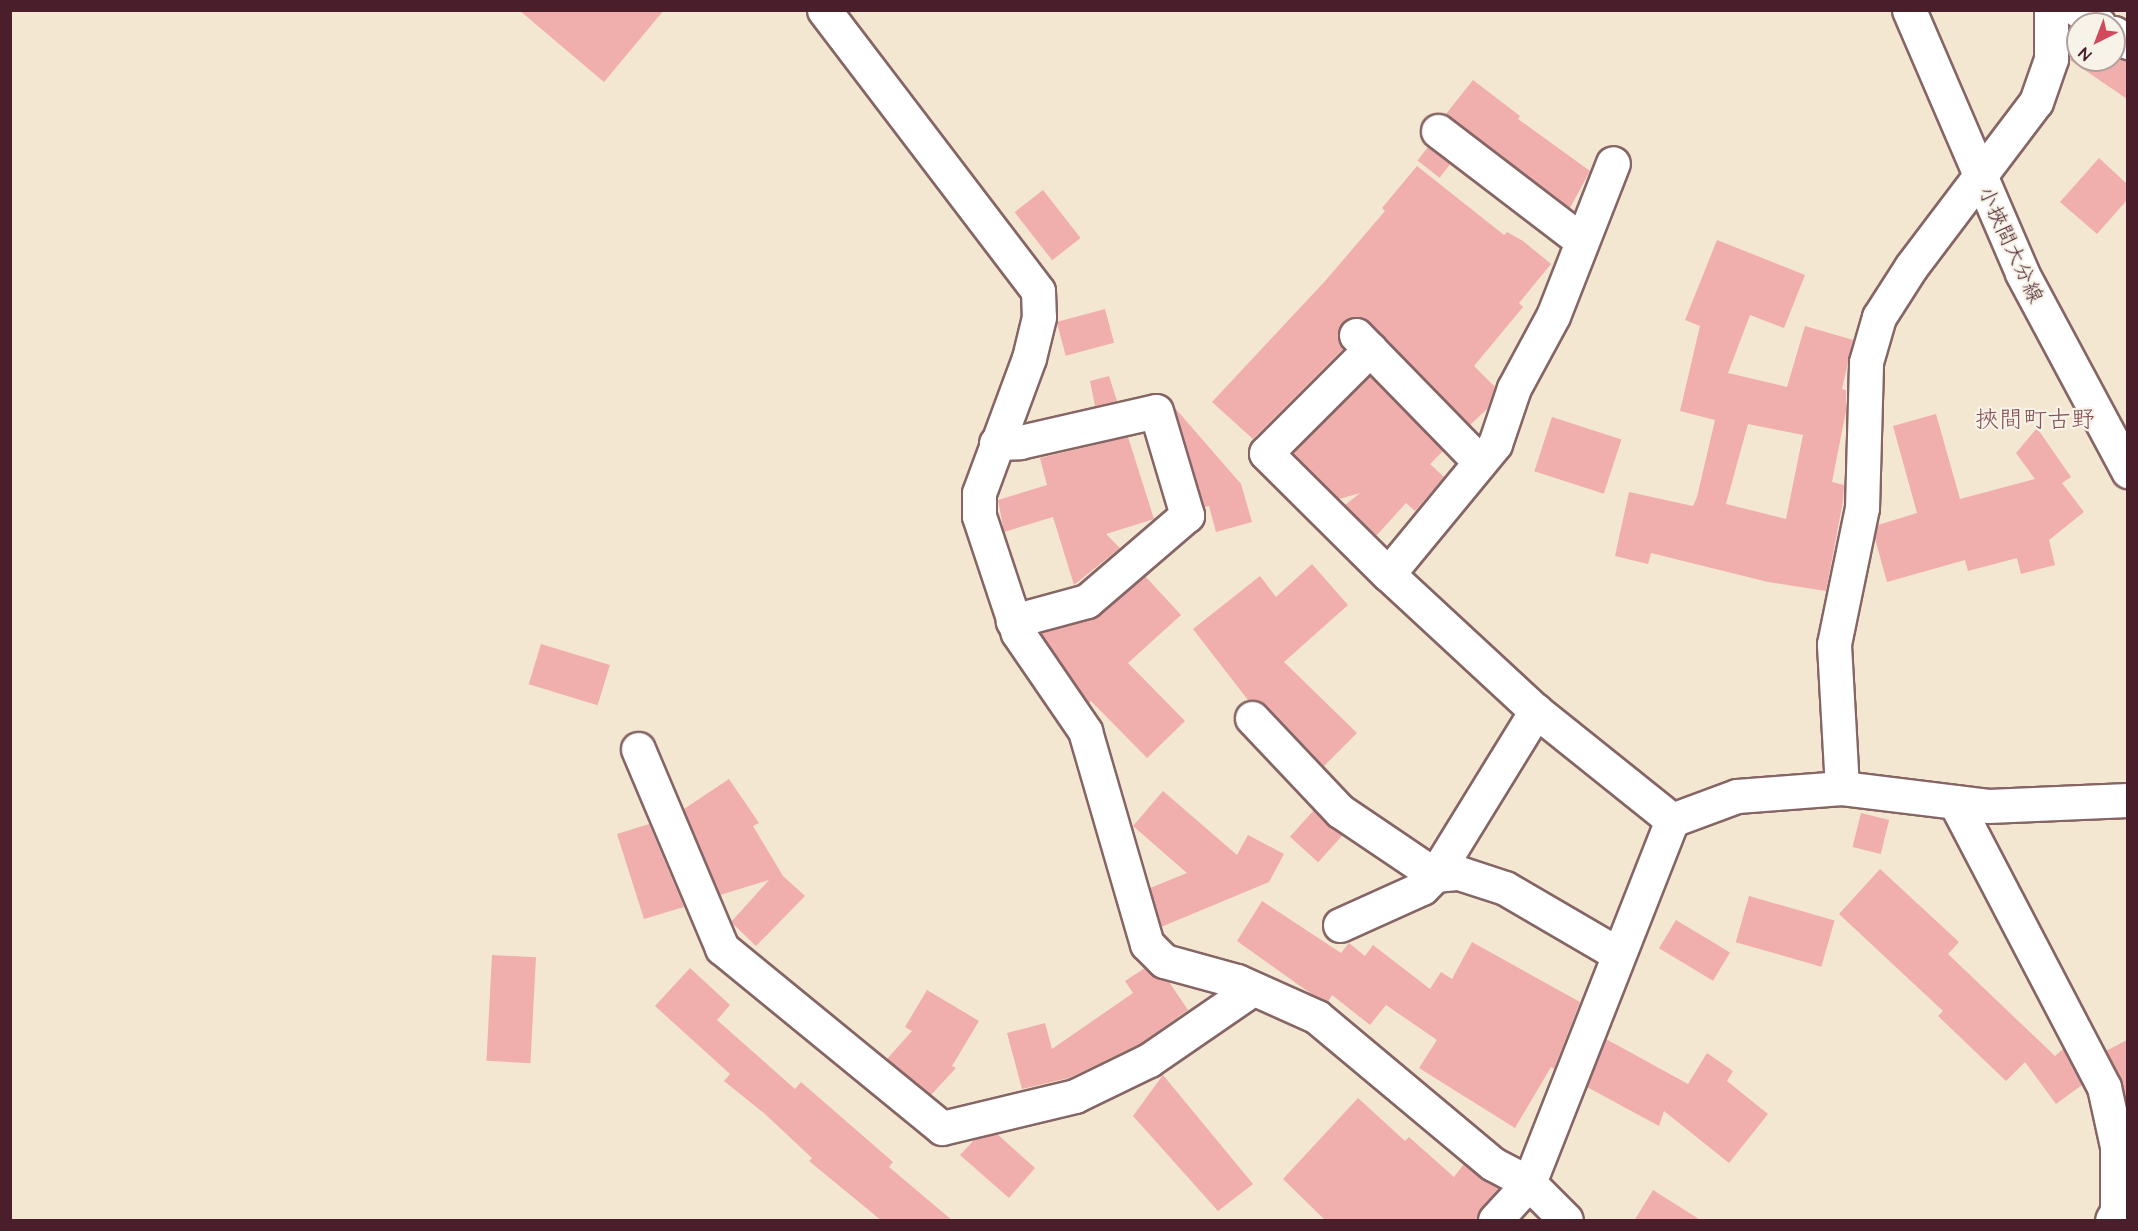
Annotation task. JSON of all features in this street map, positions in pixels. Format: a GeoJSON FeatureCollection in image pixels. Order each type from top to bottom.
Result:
{"type":"FeatureCollection","features":[{"type":"Feature","properties":{"kind":"street"},"geometry":{"type":"LineString","coordinates":[[824,10],[1038,291],[1038,317],[1029,358],[979,493],[979,516],[1013,621],[1054,690],[1085,731],[1147,944],[1164,961],[1237,981],[1251,990],[1317,1017],[1493,1164],[1529,1183],[1566,1221]]}},
{"type":"Feature","properties":{"kind":"street","name":"小挾間大分線"},"geometry":{"type":"LineString","coordinates":[[1910,10],[1979,179],[2022,273],[2127,471]]}},
{"type":"Feature","properties":{"kind":"street"},"geometry":{"type":"LineString","coordinates":[[1842,788],[1834,644],[1862,508],[1866,362],[1879,317],[1916,259],[2036,102],[2051,59],[2051,10]]}},
{"type":"Feature","properties":{"kind":"street"},"geometry":{"type":"LineString","coordinates":[[1438,131],[1582,242]]}},
{"type":"Feature","properties":{"kind":"street"},"geometry":{"type":"LineString","coordinates":[[1388,574],[1495,444],[1514,388],[1553,316],[1613,163]]}},
{"type":"Feature","properties":{"kind":"street"},"geometry":{"type":"LineString","coordinates":[[1480,462],[1363,342],[1266,453],[1388,574],[1536,711],[1672,820]]}},
{"type":"Feature","properties":{"kind":"street"},"geometry":{"type":"LineString","coordinates":[[996,443],[1020,442],[1156,411],[1187,515],[1087,601],[1013,621]]}},
{"type":"Feature","properties":{"kind":"street"},"geometry":{"type":"LineString","coordinates":[[1340,925],[1422,888],[1435,875],[1536,711]]}},
{"type":"Feature","properties":{"kind":"street"},"geometry":{"type":"LineString","coordinates":[[1252,718],[1340,811],[1435,875],[1459,873],[1504,888],[1618,954]]}},
{"type":"Feature","properties":{"kind":"street"},"geometry":{"type":"LineString","coordinates":[[638,749],[722,948],[942,1128],[1075,1096],[1149,1060],[1251,990]]}},
{"type":"Feature","properties":{"kind":"street"},"geometry":{"type":"LineString","coordinates":[[1495,1221],[1529,1183],[1672,820],[1737,796],[1842,788],[1988,806],[2127,800]]}},
{"type":"Feature","properties":{"kind":"street"},"geometry":{"type":"LineString","coordinates":[[1955,802],[2104,1087],[2117,1146],[2117,1211],[2112,1221]]}},
{"type":"Feature","properties":{"kind":"building"},"geometry":{"type":"Polygon","coordinates":[[[519,10],[664,10],[604,82],[519,10]]]}},
{"type":"Feature","properties":{"kind":"building"},"geometry":{"type":"Polygon","coordinates":[[[2127,61],[2127,99],[2088,72],[2126,72],[2127,61]]]}},
{"type":"Feature","properties":{"kind":"building"},"geometry":{"type":"Polygon","coordinates":[[[1473,80],[1520,116],[1518,119],[1590,171],[1570,208],[1446,114],[1473,80]]]}},
{"type":"Feature","properties":{"kind":"building"},"geometry":{"type":"Polygon","coordinates":[[[1428,147],[1450,164],[1440,178],[1418,160],[1428,147]]]}},
{"type":"Feature","properties":{"kind":"building"},"geometry":{"type":"Polygon","coordinates":[[[2099,158],[2127,184],[2127,200],[2097,234],[2060,202],[2099,158]]]}},
{"type":"Feature","properties":{"kind":"building"},"geometry":{"type":"Polygon","coordinates":[[[1417,166],[1504,235],[1507,232],[1523,241],[1551,264],[1519,303],[1523,307],[1474,366],[1495,387],[1487,409],[1470,425],[1369,322],[1352,317],[1338,331],[1343,349],[1253,439],[1212,402],[1326,280],[1385,211],[1382,208],[1417,166]]]}},
{"type":"Feature","properties":{"kind":"building"},"geometry":{"type":"Polygon","coordinates":[[[1043,190],[1081,238],[1052,260],[1015,212],[1043,190]]]}},
{"type":"Feature","properties":{"kind":"building"},"geometry":{"type":"Polygon","coordinates":[[[1717,240],[1805,275],[1784,328],[1750,315],[1728,373],[1787,387],[1805,326],[1853,340],[1842,389],[1846,390],[1846,411],[1832,482],[1844,485],[1843,501],[1826,591],[1768,582],[1651,553],[1648,564],[1615,556],[1629,492],[1693,506],[1697,497],[1715,420],[1680,411],[1700,326],[1685,320],[1717,240]],[[1748,424],[1726,504],[1786,519],[1803,435],[1748,424]]]}},
{"type":"Feature","properties":{"kind":"building"},"geometry":{"type":"Polygon","coordinates":[[[1105,309],[1114,343],[1066,356],[1057,322],[1105,309]]]}},
{"type":"Feature","properties":{"kind":"building"},"geometry":{"type":"Polygon","coordinates":[[[1109,376],[1117,401],[1095,406],[1090,381],[1109,376]]]}},
{"type":"Feature","properties":{"kind":"building"},"geometry":{"type":"Polygon","coordinates":[[[1370,376],[1443,451],[1430,464],[1444,477],[1415,511],[1406,503],[1376,536],[1345,505],[1360,493],[1339,499],[1293,453],[1370,376]]]}},
{"type":"Feature","properties":{"kind":"building"},"geometry":{"type":"Polygon","coordinates":[[[1175,408],[1241,484],[1252,522],[1216,532],[1209,506],[1204,507],[1175,408]]]}},
{"type":"Feature","properties":{"kind":"building"},"geometry":{"type":"Polygon","coordinates":[[[1936,414],[1960,499],[2035,479],[2016,453],[2037,428],[2071,477],[2062,483],[2084,512],[2049,540],[2055,565],[2021,574],[2017,558],[1968,571],[1965,560],[1887,582],[1875,539],[1878,525],[1917,513],[1893,426],[1936,414]]]}},
{"type":"Feature","properties":{"kind":"building"},"geometry":{"type":"Polygon","coordinates":[[[1552,417],[1621,440],[1604,494],[1534,471],[1552,417]]]}},
{"type":"Feature","properties":{"kind":"building"},"geometry":{"type":"Polygon","coordinates":[[[1128,437],[1154,519],[1106,534],[1120,548],[1074,585],[1053,517],[1004,532],[998,500],[1047,485],[1040,458],[1128,437]]]}},
{"type":"Feature","properties":{"kind":"building"},"geometry":{"type":"Polygon","coordinates":[[[1312,564],[1348,605],[1284,662],[1357,733],[1324,766],[1266,705],[1248,700],[1193,629],[1260,576],[1276,597],[1312,564]]]}},
{"type":"Feature","properties":{"kind":"building"},"geometry":{"type":"Polygon","coordinates":[[[1145,576],[1181,615],[1128,663],[1185,721],[1147,758],[1091,701],[1089,703],[1041,633],[1099,615],[1145,576]]]}},
{"type":"Feature","properties":{"kind":"building"},"geometry":{"type":"Polygon","coordinates":[[[541,644],[610,665],[598,705],[529,684],[541,644]]]}},
{"type":"Feature","properties":{"kind":"building"},"geometry":{"type":"Polygon","coordinates":[[[729,779],[759,823],[753,826],[783,876],[805,896],[756,946],[731,922],[769,880],[720,895],[684,809],[729,779]]]}},
{"type":"Feature","properties":{"kind":"building"},"geometry":{"type":"Polygon","coordinates":[[[1163,791],[1237,855],[1248,835],[1284,854],[1269,882],[1161,927],[1150,888],[1187,873],[1133,826],[1163,791]]]}},
{"type":"Feature","properties":{"kind":"building"},"geometry":{"type":"Polygon","coordinates":[[[1314,810],[1342,835],[1318,862],[1290,837],[1314,810]]]}},
{"type":"Feature","properties":{"kind":"building"},"geometry":{"type":"Polygon","coordinates":[[[1861,813],[1889,820],[1881,854],[1853,847],[1861,813]]]}},
{"type":"Feature","properties":{"kind":"building"},"geometry":{"type":"Polygon","coordinates":[[[649,824],[684,907],[644,919],[617,834],[649,824]]]}},
{"type":"Feature","properties":{"kind":"building"},"geometry":{"type":"Polygon","coordinates":[[[1880,869],[1959,942],[1948,954],[2055,1056],[2063,1049],[2082,1085],[2056,1104],[2025,1062],[2006,1081],[1938,1016],[1943,1011],[1839,914],[1880,869]]]}},
{"type":"Feature","properties":{"kind":"building"},"geometry":{"type":"Polygon","coordinates":[[[1749,896],[1835,921],[1821,967],[1736,942],[1749,896]]]}},
{"type":"Feature","properties":{"kind":"building"},"geometry":{"type":"Polygon","coordinates":[[[1262,901],[1341,953],[1349,943],[1365,956],[1373,945],[1430,989],[1441,972],[1452,979],[1472,942],[1580,1002],[1554,1069],[1551,1067],[1515,1128],[1419,1068],[1437,1040],[1386,1005],[1370,1025],[1332,995],[1328,1002],[1310,993],[1237,941],[1262,901]]]}},
{"type":"Feature","properties":{"kind":"building"},"geometry":{"type":"Polygon","coordinates":[[[1676,920],[1730,952],[1713,981],[1659,948],[1676,920]]]}},
{"type":"Feature","properties":{"kind":"building"},"geometry":{"type":"Polygon","coordinates":[[[492,955],[536,957],[530,1063],[486,1061],[492,955]]]}},
{"type":"Feature","properties":{"kind":"building"},"geometry":{"type":"Polygon","coordinates":[[[690,968],[730,1005],[717,1020],[795,1089],[801,1082],[893,1162],[889,1167],[953,1221],[882,1221],[809,1161],[812,1158],[765,1114],[724,1081],[730,1074],[655,1006],[690,968]]]}},
{"type":"Feature","properties":{"kind":"building"},"geometry":{"type":"Polygon","coordinates":[[[1145,968],[1169,982],[1188,1010],[1140,1044],[1069,1078],[1022,1089],[1007,1033],[1045,1023],[1052,1049],[1133,993],[1125,981],[1145,968]]]}},
{"type":"Feature","properties":{"kind":"building"},"geometry":{"type":"Polygon","coordinates":[[[927,990],[979,1021],[952,1066],[956,1068],[931,1095],[887,1059],[912,1031],[905,1027],[927,990]]]}},
{"type":"Feature","properties":{"kind":"building"},"geometry":{"type":"Polygon","coordinates":[[[1606,1039],[1688,1084],[1707,1053],[1733,1071],[1727,1081],[1768,1114],[1729,1163],[1664,1111],[1659,1126],[1587,1087],[1606,1039]]]}},
{"type":"Feature","properties":{"kind":"building"},"geometry":{"type":"Polygon","coordinates":[[[2127,1040],[2127,1107],[2121,1079],[2106,1051],[2127,1040]]]}},
{"type":"Feature","properties":{"kind":"building"},"geometry":{"type":"Polygon","coordinates":[[[1163,1075],[1253,1184],[1218,1211],[1133,1116],[1163,1075]]]}},
{"type":"Feature","properties":{"kind":"building"},"geometry":{"type":"Polygon","coordinates":[[[1358,1098],[1405,1141],[1409,1137],[1454,1177],[1464,1164],[1499,1188],[1481,1208],[1477,1221],[1326,1221],[1283,1179],[1358,1098]]]}},
{"type":"Feature","properties":{"kind":"building"},"geometry":{"type":"Polygon","coordinates":[[[997,1134],[1035,1168],[1009,1198],[960,1155],[974,1140],[997,1134]]]}},
{"type":"Feature","properties":{"kind":"building"},"geometry":{"type":"Polygon","coordinates":[[[1653,1190],[1702,1221],[1634,1221],[1653,1190]]]}},
{"type":"Feature","properties":{"kind":"district","name":"挾間町古野"},"geometry":{"type":"Point","coordinates":[2035,421]}}]}
